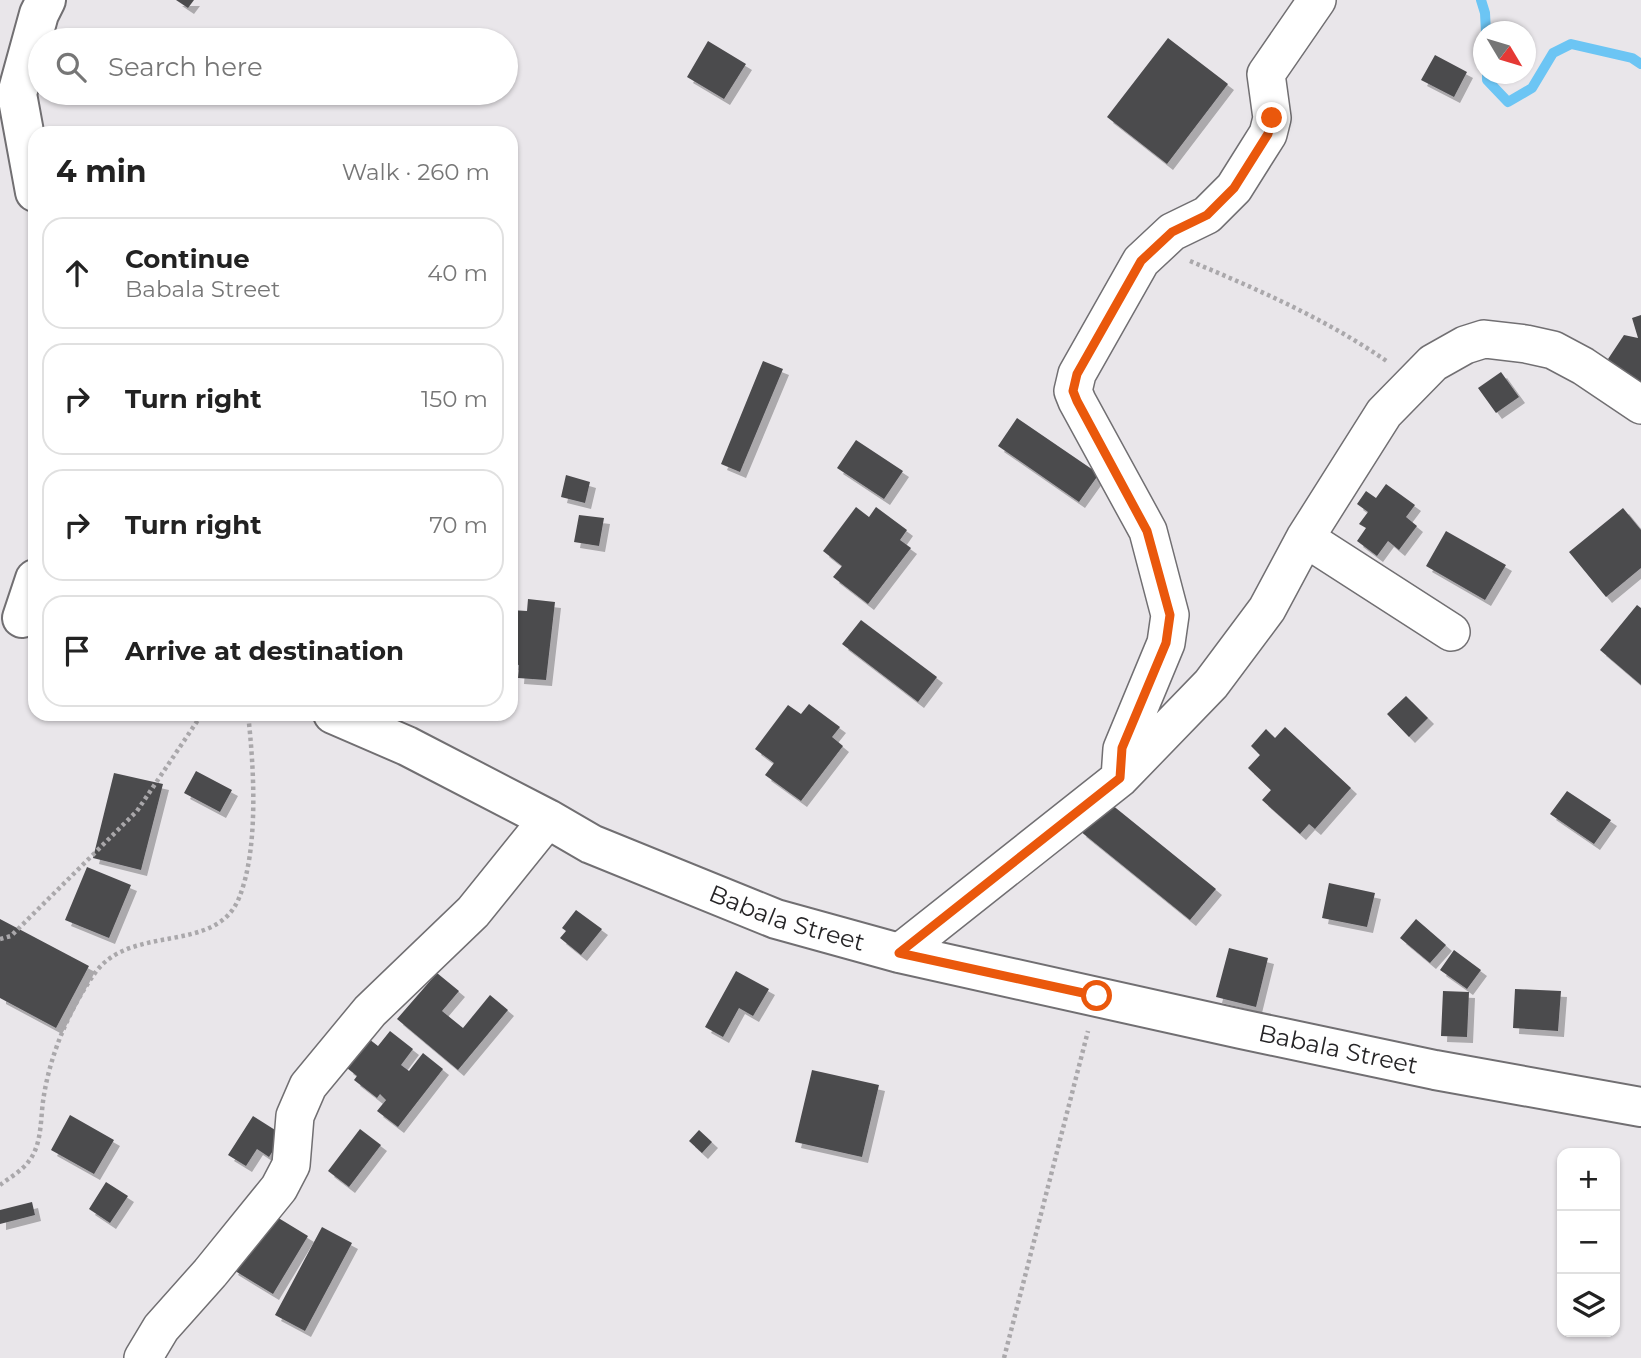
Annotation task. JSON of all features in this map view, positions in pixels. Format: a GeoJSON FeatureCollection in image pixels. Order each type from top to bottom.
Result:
{"type":"FeatureCollection","features":[{"type":"Feature","properties":{"kind":"street"},"geometry":{"type":"LineString","coordinates":[[33,28],[46,0]]}},
{"type":"Feature","properties":{"kind":"street"},"geometry":{"type":"LineString","coordinates":[[1120,778],[1122,748],[1166,643],[1170,615],[1147,531],[1077,401],[1074,384],[1119,296],[1141,261],[1172,232],[1207,215],[1234,188],[1268,134],[1272,118],[1266,74],[1317,0]]}},
{"type":"Feature","properties":{"kind":"street"},"geometry":{"type":"LineString","coordinates":[[28,41],[9,88],[28,164]]}},
{"type":"Feature","properties":{"kind":"street"},"geometry":{"type":"LineString","coordinates":[[899,953],[1120,778],[1211,684],[1267,608],[1305,538],[1384,413],[1433,363],[1465,345],[1484,339],[1553,350],[1583,366],[1641,405]]}},
{"type":"Feature","properties":{"kind":"street"},"geometry":{"type":"LineString","coordinates":[[1305,538],[1451,632]]}},
{"type":"Feature","properties":{"kind":"street"},"geometry":{"type":"LineString","coordinates":[[19,617],[28,596]]}},
{"type":"Feature","properties":{"kind":"street","name":"Babala Street"},"geometry":{"type":"LineString","coordinates":[[350,721],[407,746],[591,844],[776,919],[899,953],[1409,1064],[1641,1107]]}},
{"type":"Feature","properties":{"kind":"street"},"geometry":{"type":"LineString","coordinates":[[142,1358],[161,1328],[210,1273],[278,1188],[291,1165],[295,1116],[308,1086],[370,1011],[473,912],[548,819]]}},
{"type":"Feature","properties":{"kind":"path"},"geometry":{"type":"LineString","coordinates":[[1156,246],[1312,315],[1360,342],[1414,380]]}},
{"type":"Feature","properties":{"kind":"path"},"geometry":{"type":"LineString","coordinates":[[0,939],[11,936],[137,811],[197,721]]}},
{"type":"Feature","properties":{"kind":"path"},"geometry":{"type":"LineString","coordinates":[[0,1185],[29,1161],[34,1151],[38,1141],[44,1092],[65,1025],[97,970],[120,951],[145,942],[204,931],[226,920],[239,900],[250,865],[252,752],[249,721]]}},
{"type":"Feature","properties":{"kind":"path"},"geometry":{"type":"LineString","coordinates":[[1004,1358],[1097,996]]}},
{"type":"Feature","properties":{"kind":"building"},"geometry":{"type":"Polygon","coordinates":[[[176,0],[194,0],[188,8],[176,0]]]}},
{"type":"Feature","properties":{"kind":"building"},"geometry":{"type":"Polygon","coordinates":[[[1168,38],[1228,84],[1167,164],[1107,117],[1168,38]]]}},
{"type":"Feature","properties":{"kind":"building"},"geometry":{"type":"Polygon","coordinates":[[[708,41],[746,64],[724,99],[687,77],[708,41]]]}},
{"type":"Feature","properties":{"kind":"building"},"geometry":{"type":"Polygon","coordinates":[[[1435,55],[1467,72],[1454,97],[1421,80],[1435,55]]]}},
{"type":"Feature","properties":{"kind":"building"},"geometry":{"type":"Polygon","coordinates":[[[1641,315],[1641,396],[1620,369],[1608,359],[1624,335],[1638,338],[1632,318],[1641,315]]]}},
{"type":"Feature","properties":{"kind":"building"},"geometry":{"type":"Polygon","coordinates":[[[763,361],[783,369],[740,472],[721,464],[763,361]]]}},
{"type":"Feature","properties":{"kind":"building"},"geometry":{"type":"Polygon","coordinates":[[[1501,372],[1519,397],[1496,413],[1478,388],[1501,372]]]}},
{"type":"Feature","properties":{"kind":"building"},"geometry":{"type":"Polygon","coordinates":[[[1017,418],[1099,474],[1079,502],[998,446],[1017,418]]]}},
{"type":"Feature","properties":{"kind":"building"},"geometry":{"type":"Polygon","coordinates":[[[856,440],[903,471],[884,499],[837,468],[856,440]]]}},
{"type":"Feature","properties":{"kind":"building"},"geometry":{"type":"Polygon","coordinates":[[[566,475],[590,482],[585,503],[561,497],[566,475]]]}},
{"type":"Feature","properties":{"kind":"building"},"geometry":{"type":"Polygon","coordinates":[[[1386,484],[1415,505],[1406,517],[1417,526],[1399,550],[1388,541],[1377,556],[1357,541],[1366,528],[1359,524],[1368,512],[1357,504],[1366,491],[1376,498],[1386,484]]]}},
{"type":"Feature","properties":{"kind":"building"},"geometry":{"type":"Polygon","coordinates":[[[856,507],[869,517],[876,507],[907,530],[900,540],[911,548],[868,604],[833,577],[842,566],[823,551],[856,507]]]}},
{"type":"Feature","properties":{"kind":"building"},"geometry":{"type":"Polygon","coordinates":[[[1623,508],[1641,530],[1641,568],[1606,597],[1569,552],[1623,508]]]}},
{"type":"Feature","properties":{"kind":"building"},"geometry":{"type":"Polygon","coordinates":[[[579,515],[604,518],[599,546],[574,542],[579,515]]]}},
{"type":"Feature","properties":{"kind":"building"},"geometry":{"type":"Polygon","coordinates":[[[1446,531],[1506,565],[1485,600],[1426,566],[1446,531]]]}},
{"type":"Feature","properties":{"kind":"building"},"geometry":{"type":"Polygon","coordinates":[[[528,599],[555,602],[546,680],[518,678],[518,610],[527,611],[528,599]]]}},
{"type":"Feature","properties":{"kind":"building"},"geometry":{"type":"Polygon","coordinates":[[[1637,605],[1641,608],[1641,685],[1600,650],[1637,605]]]}},
{"type":"Feature","properties":{"kind":"building"},"geometry":{"type":"Polygon","coordinates":[[[861,620],[937,677],[918,702],[842,644],[861,620]]]}},
{"type":"Feature","properties":{"kind":"building"},"geometry":{"type":"Polygon","coordinates":[[[1406,696],[1428,718],[1409,737],[1387,714],[1406,696]]]}},
{"type":"Feature","properties":{"kind":"building"},"geometry":{"type":"Polygon","coordinates":[[[809,704],[840,727],[832,737],[843,746],[801,801],[765,775],[774,763],[755,749],[788,705],[801,714],[809,704]]]}},
{"type":"Feature","properties":{"kind":"building"},"geometry":{"type":"Polygon","coordinates":[[[1285,727],[1351,788],[1315,829],[1309,824],[1300,834],[1262,800],[1271,790],[1248,768],[1260,755],[1251,746],[1266,729],[1275,738],[1285,727]]]}},
{"type":"Feature","properties":{"kind":"building"},"geometry":{"type":"Polygon","coordinates":[[[196,771],[232,790],[220,812],[184,793],[196,771]]]}},
{"type":"Feature","properties":{"kind":"building"},"geometry":{"type":"Polygon","coordinates":[[[114,773],[163,784],[141,870],[93,858],[114,773]]]}},
{"type":"Feature","properties":{"kind":"building"},"geometry":{"type":"Polygon","coordinates":[[[1567,791],[1611,820],[1594,844],[1550,814],[1567,791]]]}},
{"type":"Feature","properties":{"kind":"building"},"geometry":{"type":"Polygon","coordinates":[[[1106,800],[1216,889],[1190,920],[1080,831],[1106,800]]]}},
{"type":"Feature","properties":{"kind":"building"},"geometry":{"type":"Polygon","coordinates":[[[87,867],[131,885],[109,938],[65,920],[87,867]]]}},
{"type":"Feature","properties":{"kind":"building"},"geometry":{"type":"Polygon","coordinates":[[[1329,883],[1375,893],[1367,927],[1322,918],[1329,883]]]}},
{"type":"Feature","properties":{"kind":"building"},"geometry":{"type":"Polygon","coordinates":[[[576,910],[602,929],[581,955],[560,938],[566,931],[562,928],[576,910]]]}},
{"type":"Feature","properties":{"kind":"building"},"geometry":{"type":"Polygon","coordinates":[[[0,919],[89,966],[56,1028],[0,998],[0,919]]]}},
{"type":"Feature","properties":{"kind":"building"},"geometry":{"type":"Polygon","coordinates":[[[1416,919],[1446,945],[1430,963],[1400,938],[1416,919]]]}},
{"type":"Feature","properties":{"kind":"building"},"geometry":{"type":"Polygon","coordinates":[[[1229,948],[1268,958],[1256,1007],[1216,997],[1229,948]]]}},
{"type":"Feature","properties":{"kind":"building"},"geometry":{"type":"Polygon","coordinates":[[[1454,950],[1481,970],[1467,989],[1440,970],[1454,950]]]}},
{"type":"Feature","properties":{"kind":"building"},"geometry":{"type":"Polygon","coordinates":[[[736,971],[769,989],[753,1016],[739,1008],[723,1037],[705,1027],[736,971]]]}},
{"type":"Feature","properties":{"kind":"building"},"geometry":{"type":"Polygon","coordinates":[[[437,973],[459,991],[442,1011],[463,1028],[490,995],[508,1010],[458,1070],[397,1019],[437,973]]]}},
{"type":"Feature","properties":{"kind":"building"},"geometry":{"type":"Polygon","coordinates":[[[1515,989],[1561,991],[1558,1031],[1513,1028],[1515,989]]]}},
{"type":"Feature","properties":{"kind":"building"},"geometry":{"type":"Polygon","coordinates":[[[1443,991],[1469,992],[1467,1037],[1441,1036],[1443,991]]]}},
{"type":"Feature","properties":{"kind":"building"},"geometry":{"type":"Polygon","coordinates":[[[390,1031],[413,1049],[401,1065],[409,1071],[423,1053],[443,1069],[398,1127],[377,1111],[386,1100],[380,1094],[377,1098],[354,1080],[357,1076],[347,1068],[369,1039],[378,1046],[390,1031]]]}},
{"type":"Feature","properties":{"kind":"building"},"geometry":{"type":"Polygon","coordinates":[[[812,1070],[879,1085],[862,1157],[795,1142],[812,1070]]]}},
{"type":"Feature","properties":{"kind":"building"},"geometry":{"type":"Polygon","coordinates":[[[70,1115],[114,1140],[94,1174],[51,1150],[70,1115]]]}},
{"type":"Feature","properties":{"kind":"building"},"geometry":{"type":"Polygon","coordinates":[[[253,1116],[283,1135],[269,1157],[257,1149],[246,1166],[228,1155],[253,1116]]]}},
{"type":"Feature","properties":{"kind":"building"},"geometry":{"type":"Polygon","coordinates":[[[360,1129],[381,1145],[349,1187],[328,1171],[360,1129]]]}},
{"type":"Feature","properties":{"kind":"building"},"geometry":{"type":"Polygon","coordinates":[[[699,1130],[712,1142],[702,1153],[689,1141],[699,1130]]]}},
{"type":"Feature","properties":{"kind":"building"},"geometry":{"type":"Polygon","coordinates":[[[106,1182],[128,1196],[110,1223],[89,1209],[106,1182]]]}},
{"type":"Feature","properties":{"kind":"building"},"geometry":{"type":"Polygon","coordinates":[[[32,1202],[35,1215],[0,1224],[0,1210],[32,1202]]]}},
{"type":"Feature","properties":{"kind":"building"},"geometry":{"type":"Polygon","coordinates":[[[267,1211],[308,1236],[273,1294],[232,1269],[267,1211]]]}},
{"type":"Feature","properties":{"kind":"building"},"geometry":{"type":"Polygon","coordinates":[[[322,1227],[352,1243],[305,1331],[275,1315],[322,1227]]]}},
{"type":"Feature","properties":{"kind":"waterway"},"geometry":{"type":"LineString","coordinates":[[1481,0],[1485,21]]}},
{"type":"Feature","properties":{"kind":"waterway"},"geometry":{"type":"LineString","coordinates":[[1536,81],[1553,53],[1571,44],[1632,58],[1641,64]]}},
{"type":"Feature","properties":{"kind":"waterway"},"geometry":{"type":"LineString","coordinates":[[1491,84],[1508,102],[1534,84]]}},
{"type":"Feature","properties":{"kind":"route"},"geometry":{"type":"LineString","coordinates":[[1097,996],[899,953],[1120,778],[1122,748],[1166,643],[1170,615],[1147,531],[1077,401],[1073,391],[1074,384],[1119,296],[1141,261],[1172,232],[1207,215],[1234,188],[1268,134],[1272,118]]}}]}
